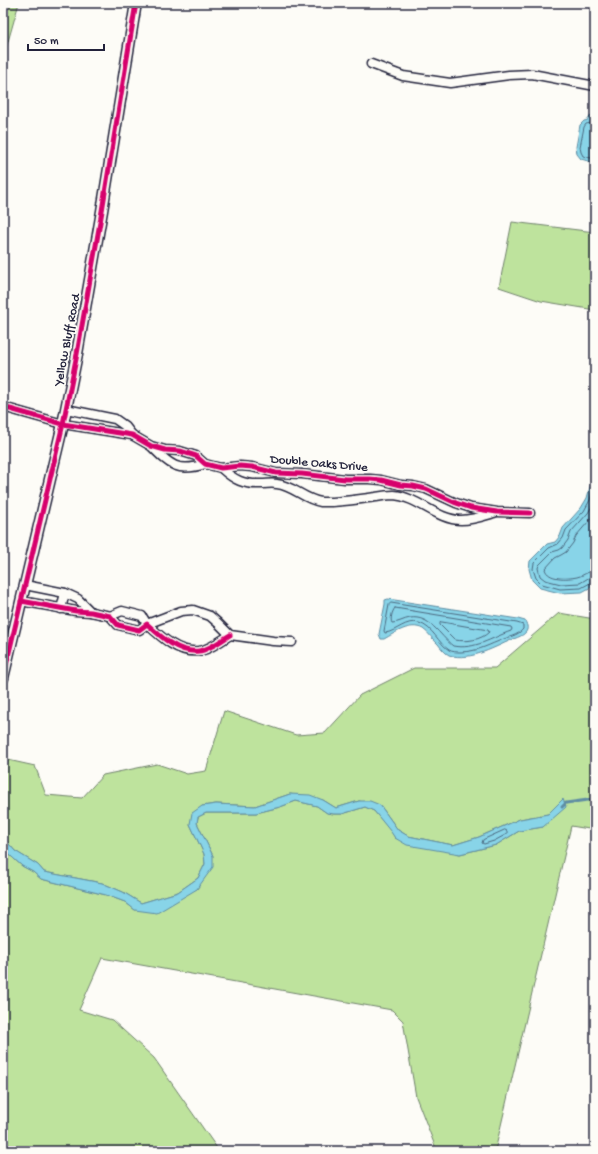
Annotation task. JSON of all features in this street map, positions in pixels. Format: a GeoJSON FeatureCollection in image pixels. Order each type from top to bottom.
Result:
{"type":"FeatureCollection","features":[{"type":"Feature","properties":{"kind":"street","name":"Yellow Bluff Road"},"geometry":{"type":"LineString","coordinates":[[3,678],[66,409],[96,250],[136,3]]}},
{"type":"Feature","properties":{"kind":"street"},"geometry":{"type":"LineString","coordinates":[[371,64],[403,76],[450,83],[509,75],[532,74],[595,86]]}},
{"type":"Feature","properties":{"kind":"street","name":"Double Oaks Drive"},"geometry":{"type":"LineString","coordinates":[[3,408],[63,424],[132,435],[151,446],[172,465],[185,468],[204,464],[221,468],[240,466],[252,467],[276,473],[302,474],[345,479],[381,480],[426,489],[456,503],[471,508],[497,512],[530,513]]}},
{"type":"Feature","properties":{"kind":"street","name":"Double Oaks Drive"},"geometry":{"type":"LineString","coordinates":[[66,409],[115,420],[125,426],[132,435]]}},
{"type":"Feature","properties":{"kind":"street","name":"Double Oaks Drive"},"geometry":{"type":"LineString","coordinates":[[151,446],[165,450],[180,451],[196,456],[204,464]]}},
{"type":"Feature","properties":{"kind":"street","name":"Double Oaks Drive"},"geometry":{"type":"LineString","coordinates":[[221,468],[239,481],[250,484],[276,483],[289,486],[309,499],[321,502],[393,495],[408,499],[444,516],[461,520],[474,519],[497,512]]}},
{"type":"Feature","properties":{"kind":"street"},"geometry":{"type":"LineString","coordinates":[[25,585],[65,593],[78,599],[91,612]]}},
{"type":"Feature","properties":{"kind":"street"},"geometry":{"type":"LineString","coordinates":[[61,609],[65,593]]}},
{"type":"Feature","properties":{"kind":"street"},"geometry":{"type":"LineString","coordinates":[[21,601],[61,609],[91,612],[110,616],[122,611],[142,616],[147,624],[166,641],[188,650],[200,651],[218,643],[230,635]]}},
{"type":"Feature","properties":{"kind":"street"},"geometry":{"type":"LineString","coordinates":[[110,616],[118,626],[140,630],[147,624],[181,611],[193,610],[210,616],[230,635],[292,642]]}},
{"type":"Feature","properties":{"kind":"green space"},"geometry":{"type":"Polygon","coordinates":[[[3,3],[19,3],[3,59],[3,3]]]}},
{"type":"Feature","properties":{"kind":"green space"},"geometry":{"type":"Polygon","coordinates":[[[512,222],[595,232],[595,310],[541,301],[499,287],[512,222]]]}},
{"type":"Feature","properties":{"kind":"green space"},"geometry":{"type":"Polygon","coordinates":[[[559,613],[595,619],[595,830],[571,826],[495,1151],[437,1151],[416,1097],[403,1021],[392,1010],[102,958],[79,1010],[112,1020],[154,1058],[219,1151],[3,1151],[3,849],[22,866],[33,872],[41,879],[106,895],[125,902],[135,910],[197,889],[213,856],[197,823],[198,817],[206,813],[256,813],[296,801],[317,806],[327,813],[334,814],[342,814],[365,807],[374,811],[392,832],[395,838],[460,854],[496,845],[519,831],[543,827],[562,800],[548,814],[520,819],[479,837],[453,845],[408,836],[398,830],[380,805],[359,801],[336,808],[323,800],[290,794],[255,806],[216,804],[202,806],[190,824],[204,854],[205,864],[198,878],[178,892],[141,903],[123,892],[102,883],[44,872],[38,865],[15,851],[3,837],[3,773],[8,760],[35,766],[46,795],[82,798],[103,775],[157,764],[187,774],[206,771],[224,711],[296,735],[325,733],[360,695],[414,668],[495,668],[559,613]]]}},
{"type":"Feature","properties":{"kind":"water"},"geometry":{"type":"Polygon","coordinates":[[[591,115],[595,115],[595,163],[581,159],[577,154],[576,147],[580,125],[584,121],[588,120],[591,115]]]}},
{"type":"Feature","properties":{"kind":"water"},"geometry":{"type":"Polygon","coordinates":[[[595,469],[595,585],[582,592],[560,593],[540,588],[532,580],[529,569],[530,561],[547,544],[555,542],[560,536],[563,528],[581,508],[587,498],[595,469]]]}},
{"type":"Feature","properties":{"kind":"water"},"geometry":{"type":"Polygon","coordinates":[[[388,599],[518,619],[525,621],[527,624],[527,630],[522,635],[492,649],[475,655],[457,657],[446,653],[423,629],[418,627],[403,629],[384,639],[381,639],[379,634],[385,600],[388,599]]]}},
{"type":"Feature","properties":{"kind":"water"},"geometry":{"type":"Polygon","coordinates":[[[290,794],[310,795],[323,800],[336,808],[359,801],[370,801],[380,805],[398,830],[408,836],[453,845],[479,837],[520,819],[548,814],[563,799],[566,807],[543,827],[519,831],[496,845],[460,854],[407,845],[395,838],[374,811],[365,807],[342,814],[334,814],[327,813],[317,806],[296,801],[256,813],[206,813],[198,817],[197,823],[213,856],[213,867],[197,889],[157,913],[135,910],[125,902],[106,895],[41,879],[33,872],[22,866],[3,849],[3,837],[15,851],[38,865],[44,872],[102,883],[123,892],[141,903],[178,892],[198,878],[205,864],[204,854],[190,824],[192,813],[202,806],[216,804],[255,806],[290,794]]]}},
{"type":"Feature","properties":{"kind":"waterway"},"geometry":{"type":"LineString","coordinates":[[562,807],[566,803],[595,799]]}},
{"type":"Feature","properties":{"kind":"cycle path"},"geometry":{"type":"LineString","coordinates":[[3,678],[63,424],[77,354],[136,3]]}},
{"type":"Feature","properties":{"kind":"cycle path"},"geometry":{"type":"LineString","coordinates":[[3,407],[63,424],[132,435],[151,446],[165,450],[180,451],[196,456],[205,464],[221,468],[240,466],[252,467],[276,473],[302,474],[345,479],[381,480],[426,489],[456,503],[471,508],[497,512],[530,513]]}},
{"type":"Feature","properties":{"kind":"cycle path"},"geometry":{"type":"LineString","coordinates":[[21,601],[110,616],[118,625],[139,630],[147,624],[171,644],[184,650],[199,651],[207,649],[230,635]]}}]}
